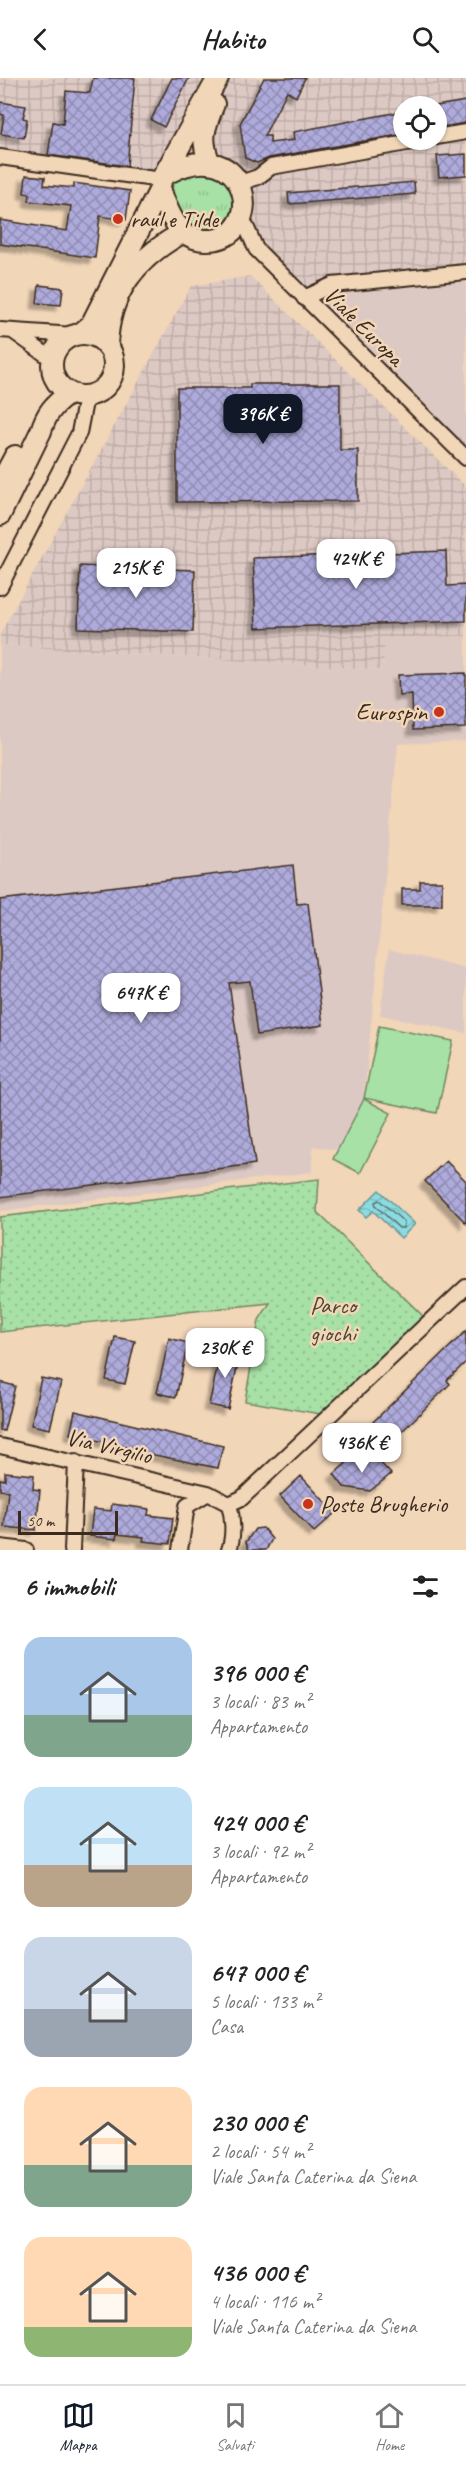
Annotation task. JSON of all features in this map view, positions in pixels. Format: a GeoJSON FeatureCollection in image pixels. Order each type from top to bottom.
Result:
{"type":"FeatureCollection","features":[{"type":"Feature","properties":{"kind":"main road"},"geometry":{"type":"LineString","coordinates":[[0,484],[46,395],[56,349],[64,340],[77,335],[91,325],[163,181],[218,78]]}},
{"type":"Feature","properties":{"kind":"main road"},"geometry":{"type":"LineString","coordinates":[[209,161],[204,147],[204,130],[225,78]]}},
{"type":"Feature","properties":{"kind":"main road"},"geometry":{"type":"LineString","coordinates":[[209,161],[229,171],[240,183],[243,199],[242,217],[235,230],[226,238],[198,240],[182,233],[172,220],[163,181],[193,163],[209,161]]}},
{"type":"Feature","properties":{"kind":"main road"},"geometry":{"type":"LineString","coordinates":[[107,346],[110,318],[125,284],[139,263],[160,245],[182,233]]}},
{"type":"Feature","properties":{"kind":"main road"},"geometry":{"type":"LineString","coordinates":[[52,366],[58,385],[69,394],[91,396],[102,390],[110,381],[114,369],[113,357],[107,346],[100,339],[77,335]]}},
{"type":"Feature","properties":{"kind":"main road"},"geometry":{"type":"LineString","coordinates":[[0,515],[46,417],[57,402],[69,394]]}},
{"type":"Feature","properties":{"kind":"street"},"geometry":{"type":"LineString","coordinates":[[447,135],[466,132]]}},
{"type":"Feature","properties":{"kind":"street"},"geometry":{"type":"LineString","coordinates":[[240,183],[258,177],[271,167],[393,145]]}},
{"type":"Feature","properties":{"kind":"street"},"geometry":{"type":"LineString","coordinates":[[0,157],[163,181]]}},
{"type":"Feature","properties":{"kind":"street","name":"Viale Europa"},"geometry":{"type":"LineString","coordinates":[[242,217],[256,249],[466,458]]}},
{"type":"Feature","properties":{"kind":"street"},"geometry":{"type":"LineString","coordinates":[[304,298],[332,285],[466,272]]}},
{"type":"Feature","properties":{"kind":"street"},"geometry":{"type":"LineString","coordinates":[[7,331],[77,335]]}},
{"type":"Feature","properties":{"kind":"street"},"geometry":{"type":"LineString","coordinates":[[7,331],[52,366]]}},
{"type":"Feature","properties":{"kind":"street"},"geometry":{"type":"LineString","coordinates":[[0,587],[79,433],[85,402],[91,396]]}},
{"type":"Feature","properties":{"kind":"street"},"geometry":{"type":"LineString","coordinates":[[231,1549],[232,1513],[229,1504],[242,1498],[466,1287]]}},
{"type":"Feature","properties":{"kind":"street","name":"Via Virgilio"},"geometry":{"type":"LineString","coordinates":[[0,1446],[207,1493],[229,1504]]}},
{"type":"Feature","properties":{"kind":"street"},"geometry":{"type":"LineString","coordinates":[[72,1550],[76,1462]]}},
{"type":"Feature","properties":{"kind":"street"},"geometry":{"type":"LineString","coordinates":[[180,1550],[188,1506],[207,1493]]}},
{"type":"Feature","properties":{"kind":"street"},"geometry":{"type":"LineString","coordinates":[[0,1547],[26,1550]]}},
{"type":"Feature","properties":{"kind":"shaded area"},"geometry":{"type":"Polygon","coordinates":[[[0,78],[217,78],[163,174],[0,152],[0,78]]]}},
{"type":"Feature","properties":{"kind":"shaded area"},"geometry":{"type":"Polygon","coordinates":[[[228,78],[466,78],[466,270],[304,296],[258,248],[211,160],[206,131],[228,78]]]}},
{"type":"Feature","properties":{"kind":"shaded area"},"geometry":{"type":"Polygon","coordinates":[[[466,270],[466,455],[304,296],[466,270]]]}},
{"type":"Feature","properties":{"kind":"shaded area"},"geometry":{"type":"Polygon","coordinates":[[[250,276],[466,487],[466,636],[385,638],[383,670],[0,645],[0,634],[191,286],[250,276]]]}},
{"type":"Feature","properties":{"kind":"shaded area"},"geometry":{"type":"Polygon","coordinates":[[[466,636],[466,741],[398,744],[364,1098],[337,1150],[313,1146],[312,1172],[0,1211],[0,645],[383,670],[384,638],[466,636]]]}},
{"type":"Feature","properties":{"kind":"shaded area"},"geometry":{"type":"Polygon","coordinates":[[[389,949],[466,969],[466,1033],[380,1015],[389,949]]]}},
{"type":"Feature","properties":{"kind":"green space"},"geometry":{"type":"Polygon","coordinates":[[[208,170],[229,182],[234,202],[230,218],[222,230],[201,231],[189,226],[176,210],[172,195],[175,181],[180,176],[208,170]]]}},
{"type":"Feature","properties":{"kind":"green space"},"geometry":{"type":"Polygon","coordinates":[[[379,1026],[453,1041],[437,1113],[364,1098],[379,1026]]]}},
{"type":"Feature","properties":{"kind":"green space"},"geometry":{"type":"Polygon","coordinates":[[[364,1099],[391,1113],[360,1173],[333,1159],[364,1099]]]}},
{"type":"Feature","properties":{"kind":"green space","name":"Parco giochi"},"geometry":{"type":"Polygon","coordinates":[[[319,1179],[317,1212],[426,1319],[326,1415],[245,1401],[259,1320],[270,1303],[0,1332],[0,1217],[319,1179]]]}},
{"type":"Feature","properties":{"kind":"water"},"geometry":{"type":"Polygon","coordinates":[[[379,1190],[415,1224],[401,1238],[373,1211],[366,1217],[359,1210],[379,1190]]]}},
{"type":"Feature","properties":{"kind":"building"},"geometry":{"type":"Polygon","coordinates":[[[93,78],[135,78],[127,166],[48,155],[53,122],[63,124],[66,91],[90,93],[93,78]]]}},
{"type":"Feature","properties":{"kind":"building"},"geometry":{"type":"Polygon","coordinates":[[[172,78],[189,78],[164,127],[151,120],[172,78]]]}},
{"type":"Feature","properties":{"kind":"building"},"geometry":{"type":"Polygon","coordinates":[[[264,78],[305,78],[296,97],[287,91],[264,136],[270,136],[270,143],[294,140],[293,132],[393,113],[393,136],[269,158],[257,163],[245,158],[240,124],[264,78]]]}},
{"type":"Feature","properties":{"kind":"building"},"geometry":{"type":"Polygon","coordinates":[[[466,101],[466,123],[447,126],[447,104],[466,101]]]}},
{"type":"Feature","properties":{"kind":"building"},"geometry":{"type":"Polygon","coordinates":[[[0,102],[26,106],[23,118],[27,119],[24,138],[1,134],[4,115],[0,114],[0,102]]]}},
{"type":"Feature","properties":{"kind":"building"},"geometry":{"type":"Polygon","coordinates":[[[466,154],[466,175],[439,177],[437,156],[466,154]]]}},
{"type":"Feature","properties":{"kind":"building"},"geometry":{"type":"Polygon","coordinates":[[[26,175],[45,177],[44,185],[74,188],[74,183],[130,191],[126,220],[100,216],[95,258],[0,244],[0,220],[67,231],[71,206],[29,201],[30,194],[24,193],[26,175]]]}},
{"type":"Feature","properties":{"kind":"building"},"geometry":{"type":"Polygon","coordinates":[[[414,182],[415,194],[289,204],[288,193],[414,182]]]}},
{"type":"Feature","properties":{"kind":"building"},"geometry":{"type":"Polygon","coordinates":[[[39,285],[63,288],[61,305],[37,303],[39,285]]]}},
{"type":"Feature","properties":{"kind":"building"},"geometry":{"type":"Polygon","coordinates":[[[250,384],[340,384],[340,450],[358,450],[358,501],[177,502],[177,388],[250,388],[250,384]]]}},
{"type":"Feature","properties":{"kind":"building"},"geometry":{"type":"Polygon","coordinates":[[[446,551],[447,586],[466,585],[466,621],[256,628],[253,558],[446,551]]]}},
{"type":"Feature","properties":{"kind":"building"},"geometry":{"type":"Polygon","coordinates":[[[80,566],[195,570],[193,632],[78,628],[80,566]]]}},
{"type":"Feature","properties":{"kind":"building","name":"Eurospin"},"geometry":{"type":"Polygon","coordinates":[[[466,673],[466,728],[413,730],[412,694],[399,695],[398,675],[466,673]]]}},
{"type":"Feature","properties":{"kind":"building"},"geometry":{"type":"Polygon","coordinates":[[[293,865],[297,904],[308,903],[323,1025],[257,1035],[250,981],[229,983],[255,1164],[0,1197],[0,900],[293,865]]]}},
{"type":"Feature","properties":{"kind":"building"},"geometry":{"type":"Polygon","coordinates":[[[420,881],[442,881],[442,905],[402,905],[402,889],[420,889],[420,881]]]}},
{"type":"Feature","properties":{"kind":"building"},"geometry":{"type":"Polygon","coordinates":[[[446,1161],[466,1181],[466,1223],[425,1181],[446,1161]]]}},
{"type":"Feature","properties":{"kind":"building"},"geometry":{"type":"Polygon","coordinates":[[[466,1331],[466,1362],[447,1380],[450,1384],[392,1441],[373,1422],[466,1331]]]}},
{"type":"Feature","properties":{"kind":"building"},"geometry":{"type":"Polygon","coordinates":[[[115,1337],[135,1341],[125,1384],[106,1380],[115,1337]]]}},
{"type":"Feature","properties":{"kind":"building"},"geometry":{"type":"Polygon","coordinates":[[[169,1338],[188,1343],[176,1397],[157,1393],[169,1338]]]}},
{"type":"Feature","properties":{"kind":"building"},"geometry":{"type":"Polygon","coordinates":[[[221,1350],[240,1354],[228,1409],[209,1405],[221,1350]]]}},
{"type":"Feature","properties":{"kind":"building"},"geometry":{"type":"Polygon","coordinates":[[[41,1378],[61,1382],[50,1429],[31,1425],[41,1378]]]}},
{"type":"Feature","properties":{"kind":"building"},"geometry":{"type":"Polygon","coordinates":[[[0,1382],[15,1386],[4,1431],[0,1430],[0,1382]]]}},
{"type":"Feature","properties":{"kind":"building"},"geometry":{"type":"Polygon","coordinates":[[[75,1411],[223,1446],[218,1468],[135,1451],[135,1449],[70,1434],[75,1411]]]}},
{"type":"Feature","properties":{"kind":"building"},"geometry":{"type":"Polygon","coordinates":[[[352,1458],[378,1460],[391,1474],[370,1491],[344,1487],[334,1474],[352,1458]]]}},
{"type":"Feature","properties":{"kind":"building"},"geometry":{"type":"Polygon","coordinates":[[[5,1472],[34,1475],[33,1489],[40,1490],[36,1530],[4,1527],[8,1491],[0,1490],[0,1479],[5,1480],[5,1472]]]}},
{"type":"Feature","properties":{"kind":"building","name":"Poste Brugherio"},"geometry":{"type":"Polygon","coordinates":[[[301,1476],[335,1513],[314,1532],[280,1496],[301,1476]]]}},
{"type":"Feature","properties":{"kind":"building"},"geometry":{"type":"Polygon","coordinates":[[[112,1504],[149,1509],[148,1515],[173,1518],[170,1544],[143,1541],[144,1537],[117,1534],[116,1539],[90,1536],[93,1509],[111,1511],[112,1504]]]}},
{"type":"Feature","properties":{"kind":"building"},"geometry":{"type":"Polygon","coordinates":[[[263,1528],[272,1539],[266,1550],[249,1550],[246,1542],[255,1529],[263,1528]]]}},
{"type":"Feature","properties":{"kind":"place","name":"raul e Tilde"},"geometry":{"type":"Point","coordinates":[118,219]}},
{"type":"Feature","properties":{"kind":"place","name":"Eurospin"},"geometry":{"type":"Point","coordinates":[439,712]}},
{"type":"Feature","properties":{"kind":"place","name":"Poste Brugherio"},"geometry":{"type":"Point","coordinates":[308,1504]}}]}
